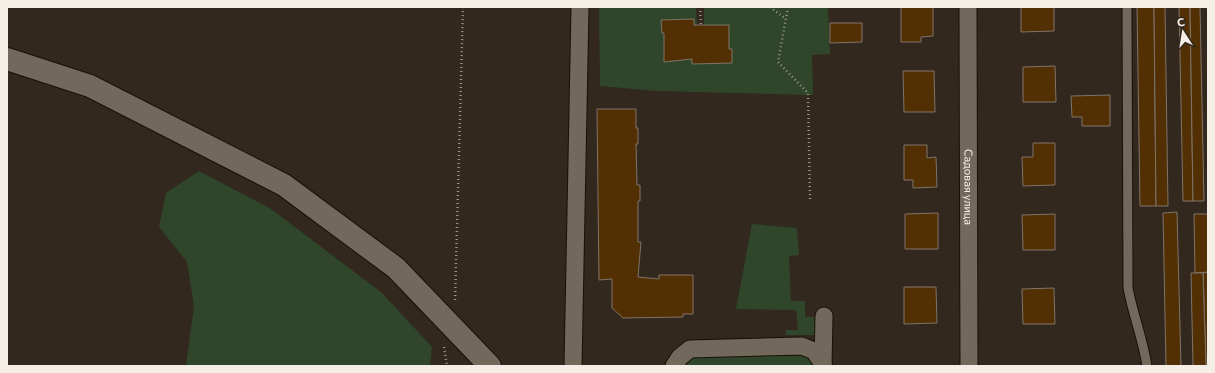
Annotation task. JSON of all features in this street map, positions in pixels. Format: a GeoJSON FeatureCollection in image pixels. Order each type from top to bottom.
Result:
{"type":"FeatureCollection","features":[{"type":"Feature","properties":{"kind":"main road"},"geometry":{"type":"LineString","coordinates":[[7,59],[90,86],[284,185],[396,268],[490,366]]}},
{"type":"Feature","properties":{"kind":"street"},"geometry":{"type":"LineString","coordinates":[[573,366],[580,7]]}},
{"type":"Feature","properties":{"kind":"street","name":"Садовая улица"},"geometry":{"type":"LineString","coordinates":[[968,7],[969,366]]}},
{"type":"Feature","properties":{"kind":"street"},"geometry":{"type":"LineString","coordinates":[[823,365],[824,316]]}},
{"type":"Feature","properties":{"kind":"street"},"geometry":{"type":"LineString","coordinates":[[674,366],[680,357],[690,349],[802,346],[814,351],[823,365]]}},
{"type":"Feature","properties":{"kind":"lane"},"geometry":{"type":"LineString","coordinates":[[1127,7],[1128,288],[1132,309],[1144,345],[1147,366]]}},
{"type":"Feature","properties":{"kind":"path"},"geometry":{"type":"LineString","coordinates":[[455,330],[457,178],[463,7]]}},
{"type":"Feature","properties":{"kind":"path"},"geometry":{"type":"LineString","coordinates":[[700,7],[701,25]]}},
{"type":"Feature","properties":{"kind":"path"},"geometry":{"type":"LineString","coordinates":[[770,7],[786,19]]}},
{"type":"Feature","properties":{"kind":"path"},"geometry":{"type":"LineString","coordinates":[[788,7],[778,62],[808,93],[810,199]]}},
{"type":"Feature","properties":{"kind":"green space"},"geometry":{"type":"Polygon","coordinates":[[[599,7],[696,7],[697,25],[694,25],[693,19],[661,20],[662,33],[664,33],[664,61],[692,59],[692,64],[732,63],[732,49],[729,49],[729,25],[704,25],[704,7],[828,7],[830,54],[812,55],[813,95],[657,91],[600,86],[599,7]]]}},
{"type":"Feature","properties":{"kind":"green space"},"geometry":{"type":"Polygon","coordinates":[[[199,171],[271,209],[381,292],[432,347],[430,366],[186,366],[194,306],[187,262],[159,227],[166,193],[199,171]]]}},
{"type":"Feature","properties":{"kind":"green space"},"geometry":{"type":"Polygon","coordinates":[[[752,224],[797,228],[799,255],[789,256],[791,301],[805,301],[805,317],[816,317],[817,335],[786,335],[786,330],[798,330],[796,310],[736,309],[752,224]]]}},
{"type":"Feature","properties":{"kind":"green space"},"geometry":{"type":"Polygon","coordinates":[[[802,346],[815,366],[680,366],[690,349],[802,346]]]}},
{"type":"Feature","properties":{"kind":"building"},"geometry":{"type":"Polygon","coordinates":[[[901,7],[933,7],[933,36],[921,37],[921,42],[901,42],[901,7]]]}},
{"type":"Feature","properties":{"kind":"building"},"geometry":{"type":"Polygon","coordinates":[[[1021,7],[1054,7],[1054,31],[1021,32],[1021,7]]]}},
{"type":"Feature","properties":{"kind":"building"},"geometry":{"type":"Polygon","coordinates":[[[1137,7],[1154,7],[1156,206],[1140,206],[1137,7]]]}},
{"type":"Feature","properties":{"kind":"building"},"geometry":{"type":"Polygon","coordinates":[[[1154,7],[1165,7],[1168,206],[1156,206],[1154,7]]]}},
{"type":"Feature","properties":{"kind":"building"},"geometry":{"type":"Polygon","coordinates":[[[1179,7],[1190,7],[1193,201],[1183,201],[1179,7]]]}},
{"type":"Feature","properties":{"kind":"building"},"geometry":{"type":"Polygon","coordinates":[[[1190,7],[1200,7],[1204,201],[1193,201],[1190,7]]]}},
{"type":"Feature","properties":{"kind":"building"},"geometry":{"type":"Polygon","coordinates":[[[694,19],[694,25],[729,25],[729,49],[732,49],[732,63],[692,64],[692,59],[664,62],[664,33],[662,33],[661,20],[694,19]]]}},
{"type":"Feature","properties":{"kind":"building"},"geometry":{"type":"Polygon","coordinates":[[[830,23],[862,23],[862,42],[830,43],[830,23]]]}},
{"type":"Feature","properties":{"kind":"building"},"geometry":{"type":"Polygon","coordinates":[[[1055,66],[1056,102],[1023,102],[1023,67],[1055,66]]]}},
{"type":"Feature","properties":{"kind":"building"},"geometry":{"type":"Polygon","coordinates":[[[903,71],[934,71],[935,112],[904,112],[903,71]]]}},
{"type":"Feature","properties":{"kind":"building"},"geometry":{"type":"Polygon","coordinates":[[[1110,95],[1110,126],[1082,126],[1082,117],[1072,117],[1071,96],[1110,95]]]}},
{"type":"Feature","properties":{"kind":"building"},"geometry":{"type":"Polygon","coordinates":[[[597,109],[636,109],[636,128],[638,128],[638,144],[636,144],[637,185],[640,185],[640,201],[638,201],[638,242],[641,242],[638,277],[659,279],[659,275],[693,275],[693,314],[683,314],[683,317],[623,318],[612,308],[612,279],[599,280],[597,109]]]}},
{"type":"Feature","properties":{"kind":"building"},"geometry":{"type":"Polygon","coordinates":[[[1033,143],[1055,143],[1055,185],[1023,186],[1022,157],[1033,157],[1033,143]]]}},
{"type":"Feature","properties":{"kind":"building"},"geometry":{"type":"Polygon","coordinates":[[[904,145],[927,145],[927,158],[936,157],[937,187],[913,188],[913,180],[904,180],[904,145]]]}},
{"type":"Feature","properties":{"kind":"building"},"geometry":{"type":"Polygon","coordinates":[[[1177,212],[1181,366],[1166,366],[1163,213],[1177,212]]]}},
{"type":"Feature","properties":{"kind":"building"},"geometry":{"type":"Polygon","coordinates":[[[938,213],[938,249],[905,249],[905,214],[938,213]]]}},
{"type":"Feature","properties":{"kind":"building"},"geometry":{"type":"Polygon","coordinates":[[[1055,214],[1055,250],[1023,250],[1022,215],[1055,214]]]}},
{"type":"Feature","properties":{"kind":"building"},"geometry":{"type":"Polygon","coordinates":[[[1194,214],[1208,214],[1208,272],[1195,273],[1194,214]]]}},
{"type":"Feature","properties":{"kind":"building"},"geometry":{"type":"Polygon","coordinates":[[[1208,272],[1208,366],[1206,366],[1203,273],[1208,272]]]}},
{"type":"Feature","properties":{"kind":"building"},"geometry":{"type":"Polygon","coordinates":[[[1191,273],[1203,273],[1206,366],[1193,366],[1191,273]]]}},
{"type":"Feature","properties":{"kind":"building"},"geometry":{"type":"Polygon","coordinates":[[[904,287],[936,287],[937,323],[904,324],[904,287]]]}},
{"type":"Feature","properties":{"kind":"building"},"geometry":{"type":"Polygon","coordinates":[[[1054,288],[1055,324],[1023,324],[1022,289],[1054,288]]]}}]}
